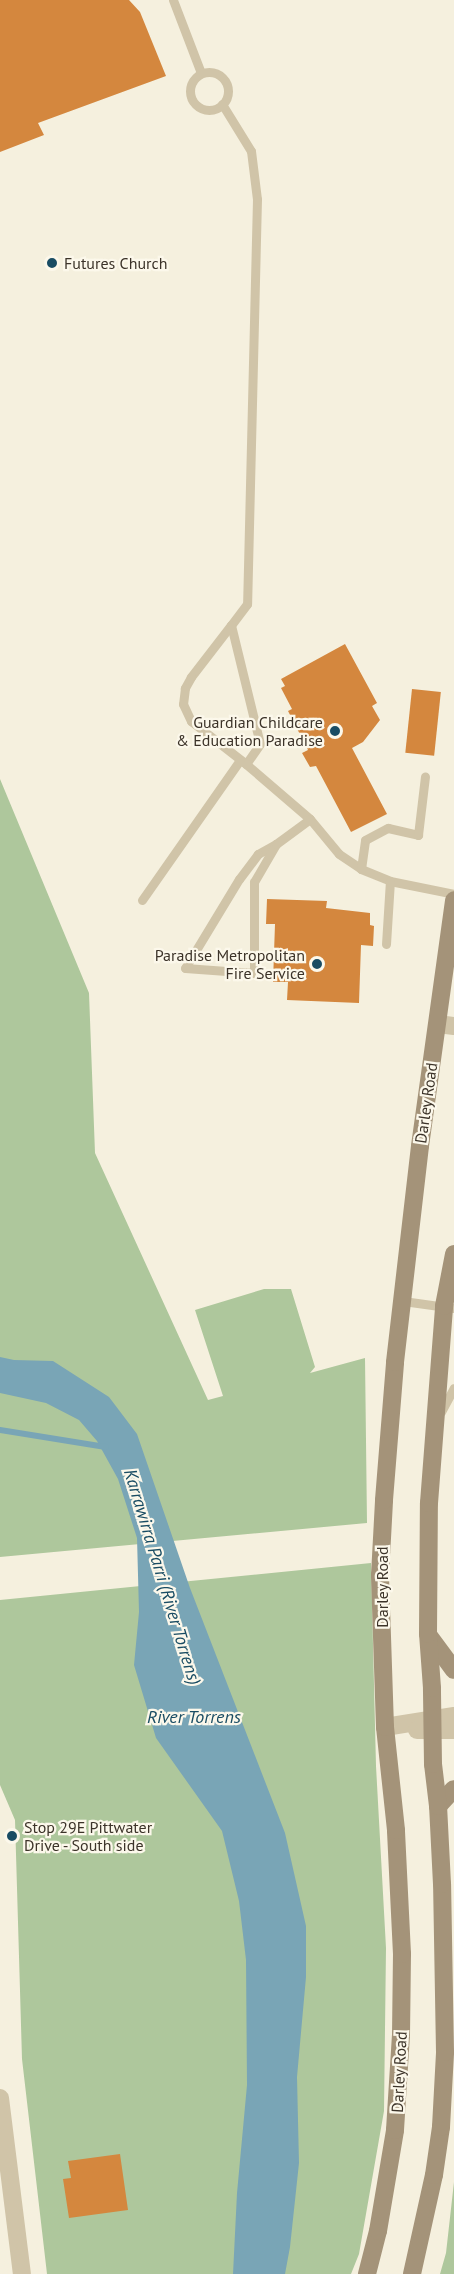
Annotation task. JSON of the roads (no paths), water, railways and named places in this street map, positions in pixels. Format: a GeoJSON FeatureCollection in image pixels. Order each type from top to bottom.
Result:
{"type":"FeatureCollection","features":[{"type":"Feature","properties":{"kind":"main road","name":"Darley Road"},"geometry":{"type":"LineString","coordinates":[[367,2274],[378,2231],[395,2130],[400,2066],[402,1954],[396,1830],[385,1728],[380,1575],[384,1500],[420,1146],[446,1025],[454,900]]}},
{"type":"Feature","properties":{"kind":"main road"},"geometry":{"type":"LineString","coordinates":[[412,2274],[425,2222],[441,2127],[445,1971],[438,1806],[432,1764],[433,1725],[428,1634],[429,1503],[435,1424],[454,1254]]}},
{"type":"Feature","properties":{"kind":"main road"},"geometry":{"type":"LineString","coordinates":[[428,1634],[454,1670]]}},
{"type":"Feature","properties":{"kind":"main road"},"geometry":{"type":"LineString","coordinates":[[438,1806],[454,1789]]}},
{"type":"Feature","properties":{"kind":"street"},"geometry":{"type":"LineString","coordinates":[[433,1725],[454,1716]]}},
{"type":"Feature","properties":{"kind":"street"},"geometry":{"type":"LineString","coordinates":[[385,1728],[433,1725],[454,1730]]}},
{"type":"Feature","properties":{"kind":"street"},"geometry":{"type":"LineString","coordinates":[[0,2098],[22,2274]]}},
{"type":"Feature","properties":{"kind":"lane"},"geometry":{"type":"LineString","coordinates":[[172,0],[201,73]]}},
{"type":"Feature","properties":{"kind":"lane"},"geometry":{"type":"LineString","coordinates":[[214,72],[223,78],[228,90],[222,105],[210,110],[194,102],[191,97],[191,84],[201,73],[214,72]]}},
{"type":"Feature","properties":{"kind":"lane"},"geometry":{"type":"LineString","coordinates":[[222,105],[251,152],[257,199],[247,604],[191,677],[185,688],[183,704],[191,721],[310,819],[339,854],[361,869],[390,881],[454,894]]}},
{"type":"Feature","properties":{"kind":"lane"},"geometry":{"type":"LineString","coordinates":[[142,900],[243,762],[260,744],[231,626]]}},
{"type":"Feature","properties":{"kind":"lane"},"geometry":{"type":"LineString","coordinates":[[361,869],[365,840],[388,828],[418,835],[425,776]]}},
{"type":"Feature","properties":{"kind":"lane"},"geometry":{"type":"LineString","coordinates":[[276,844],[254,882],[254,973],[185,968],[258,854],[310,819]]}},
{"type":"Feature","properties":{"kind":"lane"},"geometry":{"type":"LineString","coordinates":[[386,944],[390,881]]}},
{"type":"Feature","properties":{"kind":"lane"},"geometry":{"type":"LineString","coordinates":[[403,1300],[449,1307]]}},
{"type":"Feature","properties":{"kind":"lane"},"geometry":{"type":"LineString","coordinates":[[435,1424],[454,1388]]}},
{"type":"Feature","properties":{"kind":"water","name":"River Torrens"},"geometry":{"type":"Polygon","coordinates":[[[0,1357],[14,1360],[53,1361],[109,1397],[137,1434],[190,1588],[285,1833],[306,1926],[306,1977],[297,2077],[299,2163],[285,2274],[233,2274],[237,2193],[247,2085],[246,1960],[239,1901],[222,1831],[156,1738],[134,1665],[139,1612],[137,1538],[118,1479],[97,1441],[79,1420],[46,1403],[0,1393],[0,1357]]]}},
{"type":"Feature","properties":{"kind":"waterway"},"geometry":{"type":"LineString","coordinates":[[0,1430],[106,1447]]}},
{"type":"Feature","properties":{"kind":"place","name":"Futures Church"},"geometry":{"type":"Point","coordinates":[52,263]}},
{"type":"Feature","properties":{"kind":"place","name":"Guardian Childcare & Education Paradise"},"geometry":{"type":"Point","coordinates":[335,731]}},
{"type":"Feature","properties":{"kind":"place","name":"Paradise Metropolitan Fire Service"},"geometry":{"type":"Point","coordinates":[317,964]}},
{"type":"Feature","properties":{"kind":"place","name":"Stop 29E Pittwater Drive - South side"},"geometry":{"type":"Point","coordinates":[12,1836]}},
{"type":"Feature","properties":{"kind":"water label","name":"Karrawirra Parri (River Torrens)"},"geometry":{"type":"Point","coordinates":[162,1577]}}]}
